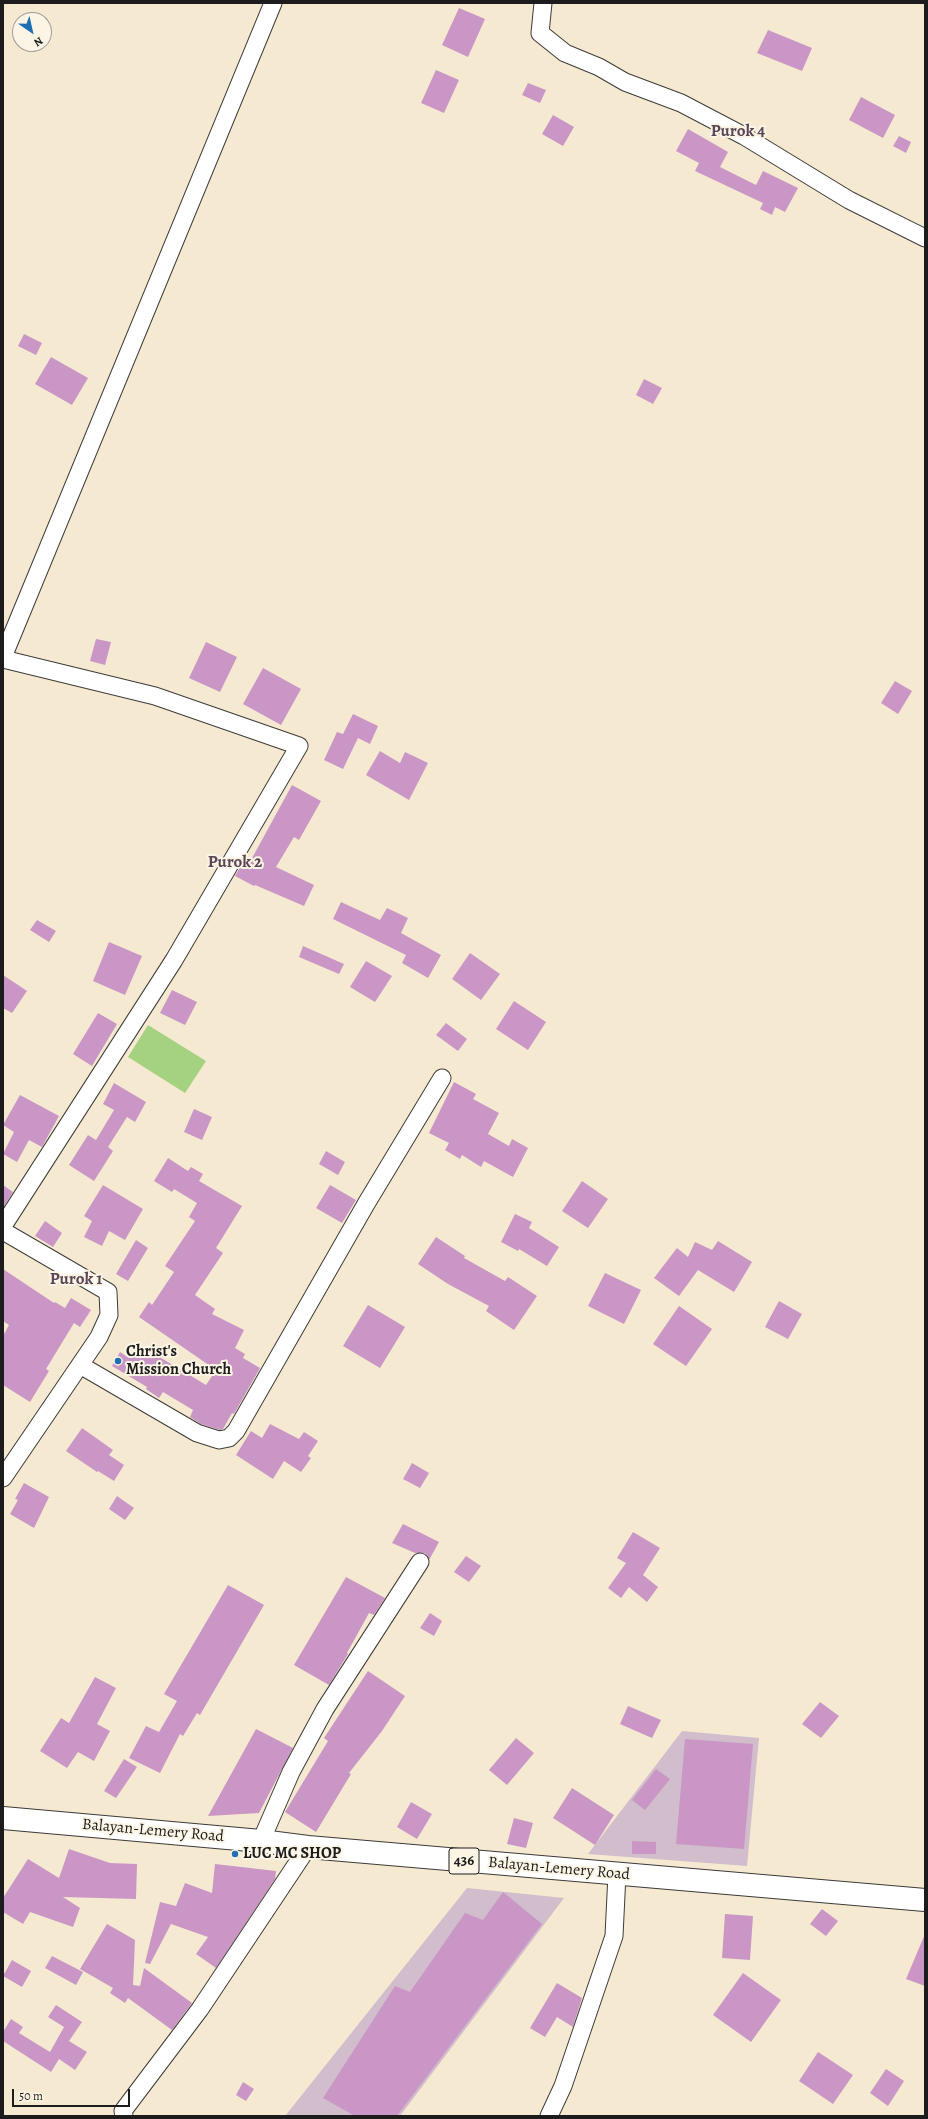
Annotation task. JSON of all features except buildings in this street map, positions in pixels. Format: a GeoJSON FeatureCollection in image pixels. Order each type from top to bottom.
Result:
{"type":"FeatureCollection","features":[{"type":"Feature","properties":{"kind":"main road","name":"Balayan-Lemery Road"},"geometry":{"type":"LineString","coordinates":[[3,1818],[261,1841],[308,1847],[925,1900]]}},
{"type":"Feature","properties":{"kind":"street"},"geometry":{"type":"LineString","coordinates":[[3,1226],[174,960],[299,746],[155,696],[3,658],[273,3]]}},
{"type":"Feature","properties":{"kind":"street"},"geometry":{"type":"LineString","coordinates":[[543,3],[540,33],[565,53],[599,67],[625,82],[681,103],[744,136],[849,200],[925,238]]}},
{"type":"Feature","properties":{"kind":"street"},"geometry":{"type":"LineString","coordinates":[[80,1365],[197,1433],[219,1440],[229,1438],[236,1431],[366,1204],[442,1078]]}},
{"type":"Feature","properties":{"kind":"street"},"geometry":{"type":"LineString","coordinates":[[3,1230],[108,1292],[109,1315],[99,1337],[3,1478]]}},
{"type":"Feature","properties":{"kind":"street"},"geometry":{"type":"LineString","coordinates":[[261,1841],[291,1772],[325,1709],[420,1562]]}},
{"type":"Feature","properties":{"kind":"street"},"geometry":{"type":"LineString","coordinates":[[124,2116],[123,2111],[200,2009],[308,1847]]}},
{"type":"Feature","properties":{"kind":"street"},"geometry":{"type":"LineString","coordinates":[[550,2116],[564,2086],[614,1936],[617,1874]]}},
{"type":"Feature","properties":{"kind":"shaded area"},"geometry":{"type":"Polygon","coordinates":[[[682,1731],[759,1738],[747,1866],[588,1854],[682,1731]]]}},
{"type":"Feature","properties":{"kind":"shaded area"},"geometry":{"type":"Polygon","coordinates":[[[467,1888],[564,1898],[400,2116],[285,2116],[467,1888]]]}},
{"type":"Feature","properties":{"kind":"green space"},"geometry":{"type":"Polygon","coordinates":[[[148,1025],[206,1061],[185,1093],[128,1057],[148,1025]]]}},
{"type":"Feature","properties":{"kind":"place","name":"Christ's Mission Church"},"geometry":{"type":"Point","coordinates":[118,1361]}},
{"type":"Feature","properties":{"kind":"place","name":"LUC MC SHOP"},"geometry":{"type":"Point","coordinates":[235,1854]}},
{"type":"Feature","properties":{"kind":"district","name":"Purok 4"},"geometry":{"type":"Point","coordinates":[738,132]}},
{"type":"Feature","properties":{"kind":"district","name":"Purok 2"},"geometry":{"type":"Point","coordinates":[235,863]}},
{"type":"Feature","properties":{"kind":"district","name":"Purok 1"},"geometry":{"type":"Point","coordinates":[76,1280]}}]}
